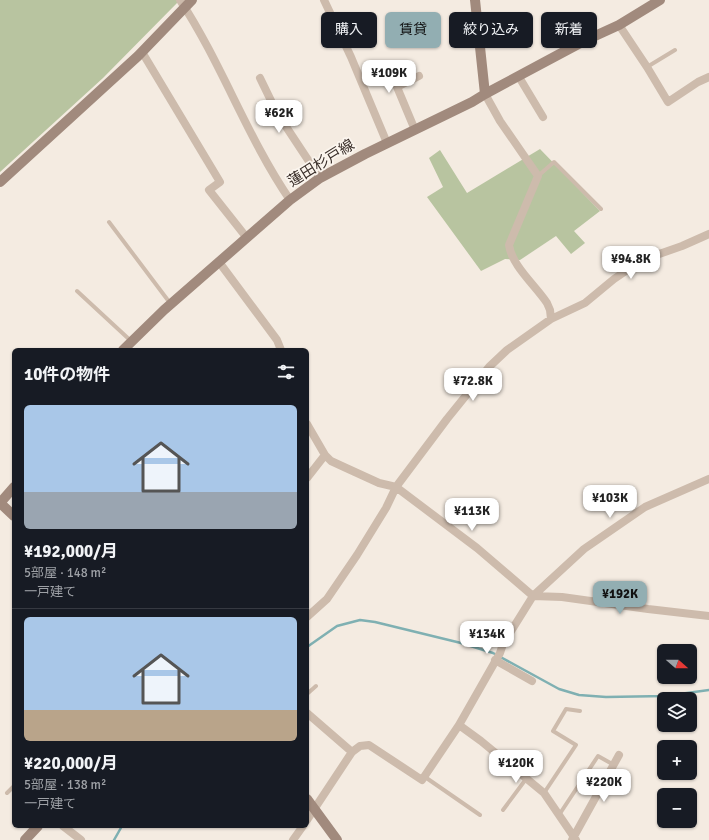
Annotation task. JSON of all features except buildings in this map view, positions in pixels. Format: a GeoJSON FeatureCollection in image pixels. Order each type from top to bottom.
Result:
{"type":"FeatureCollection","features":[{"type":"Feature","properties":{"kind":"main road"},"geometry":{"type":"LineString","coordinates":[[0,182],[142,52],[182,4],[192,0]]}},
{"type":"Feature","properties":{"kind":"main road"},"geometry":{"type":"LineString","coordinates":[[475,0],[485,94]]}},
{"type":"Feature","properties":{"kind":"main road","name":"蓮田杉戸線"},"geometry":{"type":"LineString","coordinates":[[126,348],[170,304],[290,200],[320,178],[387,143],[472,102],[618,25],[660,0]]}},
{"type":"Feature","properties":{"kind":"main road"},"geometry":{"type":"LineString","coordinates":[[12,489],[0,503],[12,514]]}},
{"type":"Feature","properties":{"kind":"main road"},"geometry":{"type":"LineString","coordinates":[[309,802],[337,840]]}},
{"type":"Feature","properties":{"kind":"main road"},"geometry":{"type":"LineString","coordinates":[[25,840],[36,828]]}},
{"type":"Feature","properties":{"kind":"street"},"geometry":{"type":"LineString","coordinates":[[324,0],[351,58],[387,143]]}},
{"type":"Feature","properties":{"kind":"street"},"geometry":{"type":"LineString","coordinates":[[182,4],[215,61],[276,179],[290,200]]}},
{"type":"Feature","properties":{"kind":"street"},"geometry":{"type":"LineString","coordinates":[[618,25],[647,67],[668,102],[698,82],[709,77]]}},
{"type":"Feature","properties":{"kind":"street"},"geometry":{"type":"LineString","coordinates":[[142,52],[220,182],[209,190],[247,238]]}},
{"type":"Feature","properties":{"kind":"street"},"geometry":{"type":"LineString","coordinates":[[415,130],[397,87],[419,76]]}},
{"type":"Feature","properties":{"kind":"street"},"geometry":{"type":"LineString","coordinates":[[519,76],[543,117]]}},
{"type":"Feature","properties":{"kind":"street"},"geometry":{"type":"LineString","coordinates":[[260,78],[277,113],[320,178]]}},
{"type":"Feature","properties":{"kind":"street"},"geometry":{"type":"LineString","coordinates":[[485,94],[500,121],[538,176],[509,245],[510,253],[547,303],[551,318]]}},
{"type":"Feature","properties":{"kind":"street"},"geometry":{"type":"LineString","coordinates":[[309,615],[328,599],[386,508],[396,487],[446,419],[489,367],[506,350],[551,318],[585,304],[614,279],[642,260],[682,246],[709,234]]}},
{"type":"Feature","properties":{"kind":"street"},"geometry":{"type":"LineString","coordinates":[[219,262],[277,340],[280,348]]}},
{"type":"Feature","properties":{"kind":"street"},"geometry":{"type":"LineString","coordinates":[[309,427],[331,461],[379,483],[396,487],[477,548],[533,596],[562,597],[709,616]]}},
{"type":"Feature","properties":{"kind":"street"},"geometry":{"type":"LineString","coordinates":[[309,476],[326,455]]}},
{"type":"Feature","properties":{"kind":"street"},"geometry":{"type":"LineString","coordinates":[[309,817],[352,752],[360,746],[369,745],[422,780],[458,725],[503,644],[533,596],[584,548],[644,507],[709,479]]}},
{"type":"Feature","properties":{"kind":"street"},"geometry":{"type":"LineString","coordinates":[[495,660],[532,681]]}},
{"type":"Feature","properties":{"kind":"street"},"geometry":{"type":"LineString","coordinates":[[309,716],[352,752]]}},
{"type":"Feature","properties":{"kind":"street"},"geometry":{"type":"LineString","coordinates":[[458,725],[480,741],[544,794],[574,839],[619,755]]}},
{"type":"Feature","properties":{"kind":"street"},"geometry":{"type":"LineString","coordinates":[[66,828],[81,840]]}},
{"type":"Feature","properties":{"kind":"street"},"geometry":{"type":"LineString","coordinates":[[293,840],[302,828]]}},
{"type":"Feature","properties":{"kind":"lane"},"geometry":{"type":"LineString","coordinates":[[647,67],[675,50]]}},
{"type":"Feature","properties":{"kind":"lane"},"geometry":{"type":"LineString","coordinates":[[538,176],[554,162],[601,209]]}},
{"type":"Feature","properties":{"kind":"lane"},"geometry":{"type":"LineString","coordinates":[[109,222],[170,304]]}},
{"type":"Feature","properties":{"kind":"lane"},"geometry":{"type":"LineString","coordinates":[[77,291],[132,341]]}},
{"type":"Feature","properties":{"kind":"lane"},"geometry":{"type":"LineString","coordinates":[[309,692],[316,686]]}},
{"type":"Feature","properties":{"kind":"lane"},"geometry":{"type":"LineString","coordinates":[[544,794],[576,745],[553,730],[566,709],[580,711]]}},
{"type":"Feature","properties":{"kind":"lane"},"geometry":{"type":"LineString","coordinates":[[559,815],[598,756],[614,765]]}},
{"type":"Feature","properties":{"kind":"lane"},"geometry":{"type":"LineString","coordinates":[[425,777],[480,815]]}},
{"type":"Feature","properties":{"kind":"lane"},"geometry":{"type":"LineString","coordinates":[[503,810],[526,779]]}},
{"type":"Feature","properties":{"kind":"lane"},"geometry":{"type":"LineString","coordinates":[[7,793],[12,788]]}},
{"type":"Feature","properties":{"kind":"green space"},"geometry":{"type":"Polygon","coordinates":[[[0,0],[177,0],[178,2],[103,78],[0,172],[0,0]]]}},
{"type":"Feature","properties":{"kind":"green space"},"geometry":{"type":"Polygon","coordinates":[[[540,149],[600,211],[574,231],[585,243],[571,254],[556,236],[520,260],[505,259],[481,271],[427,197],[443,187],[429,158],[440,150],[467,193],[540,149]]]}},
{"type":"Feature","properties":{"kind":"waterway"},"geometry":{"type":"LineString","coordinates":[[309,646],[337,626],[360,620],[375,622],[461,643],[493,653],[559,689],[579,695],[606,697],[665,696],[709,690]]}},
{"type":"Feature","properties":{"kind":"waterway"},"geometry":{"type":"LineString","coordinates":[[114,840],[121,828]]}}]}
